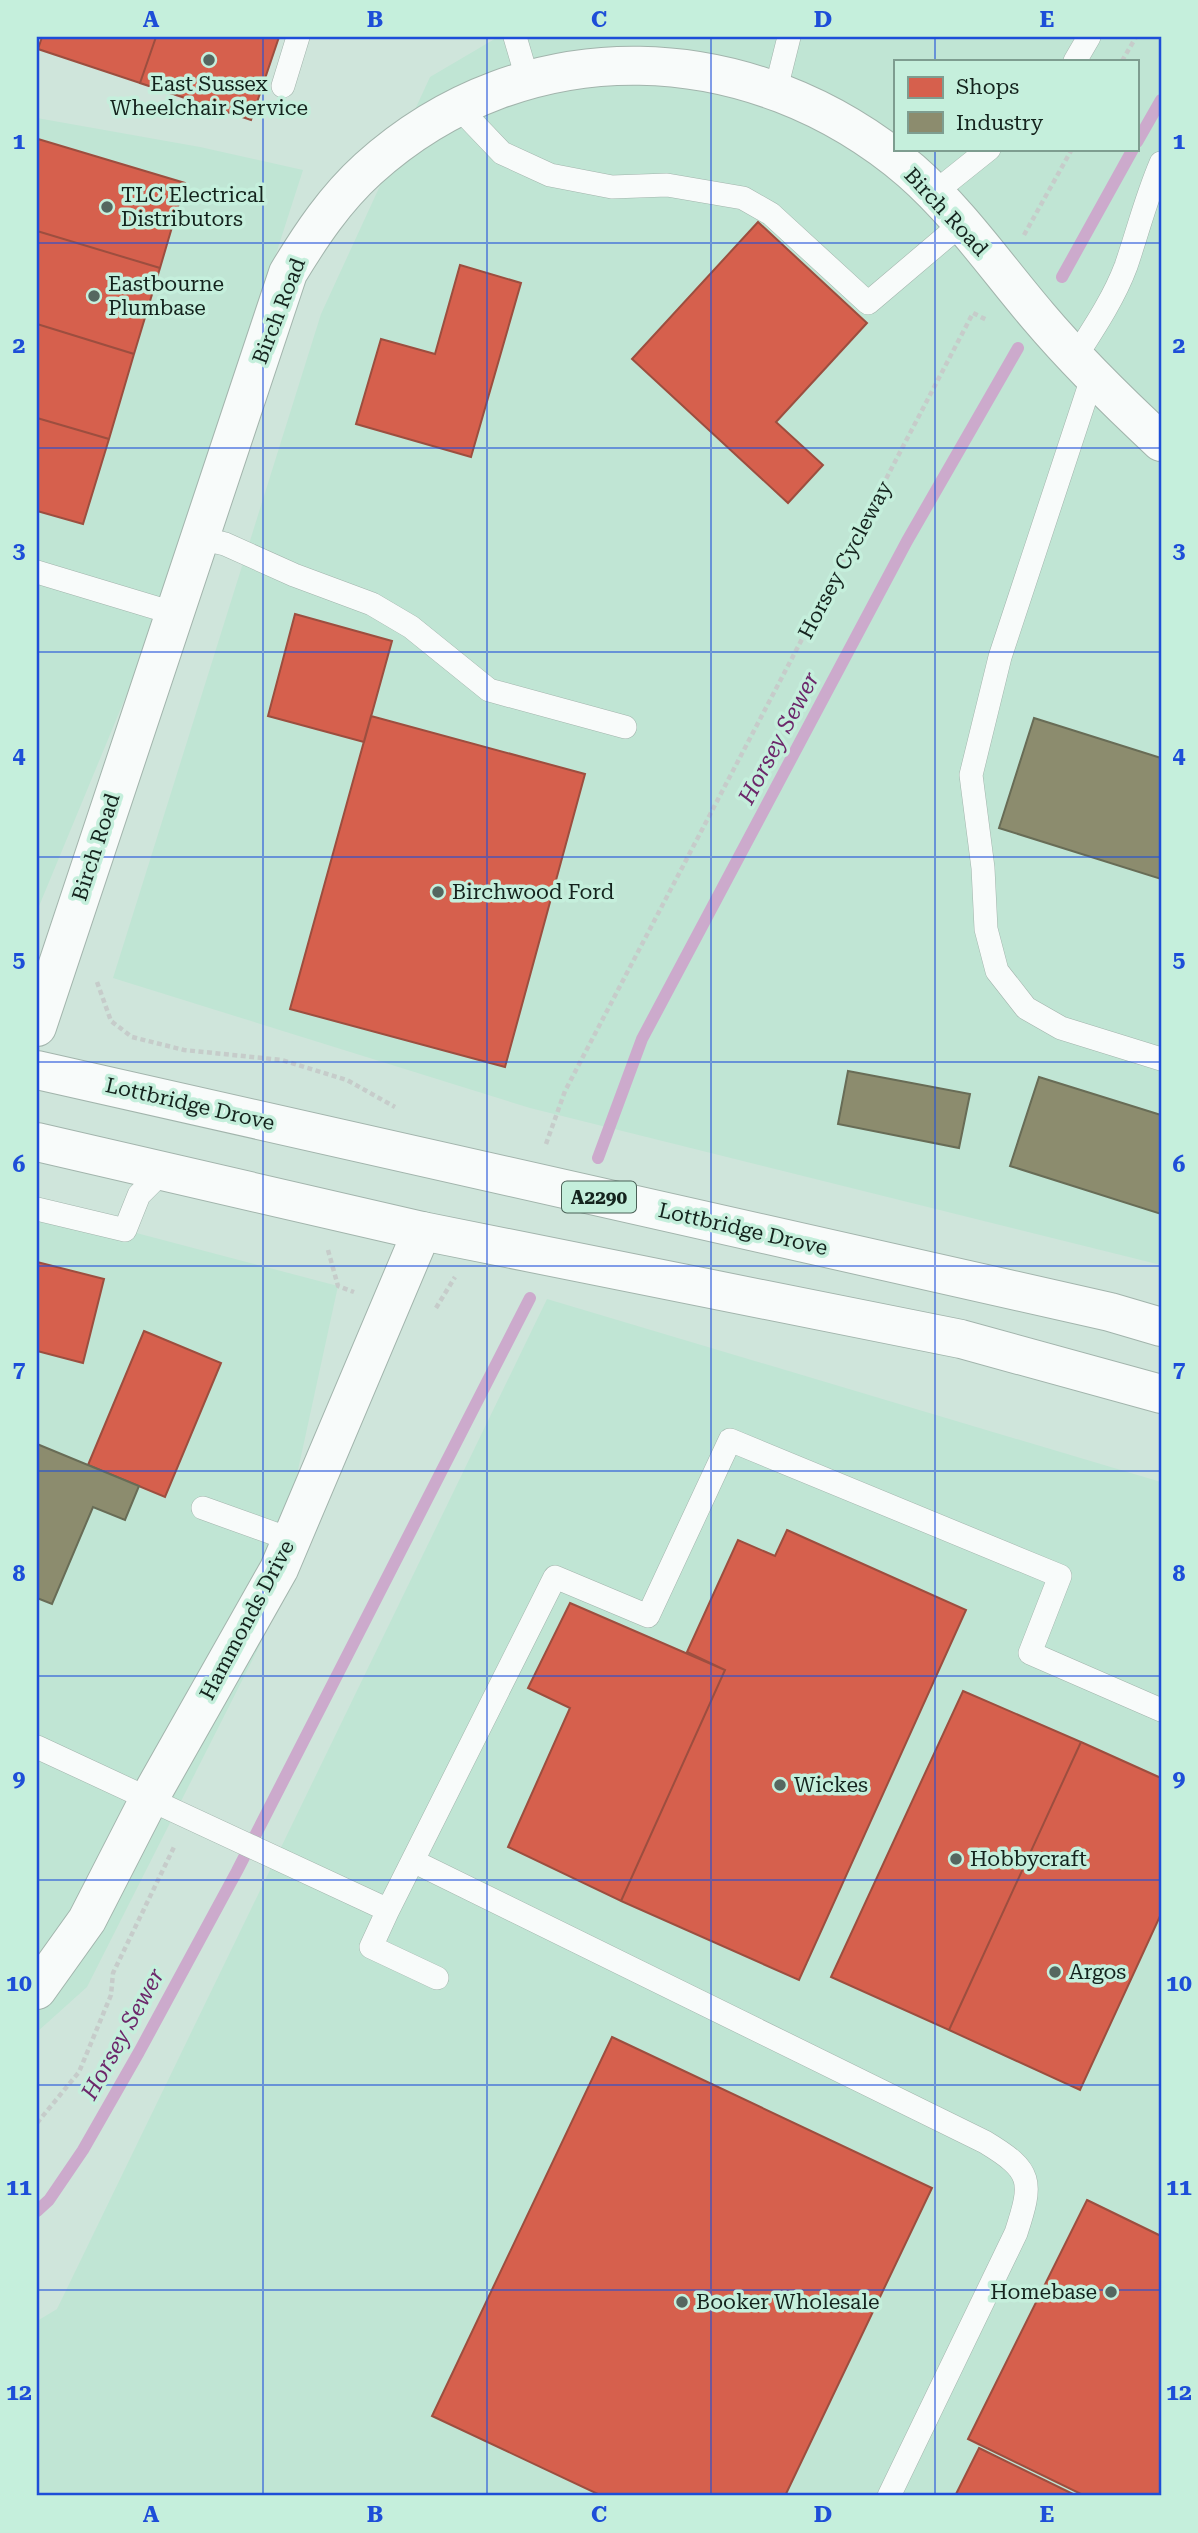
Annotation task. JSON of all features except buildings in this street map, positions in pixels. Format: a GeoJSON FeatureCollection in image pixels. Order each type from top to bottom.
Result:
{"type":"FeatureCollection","features":[{"type":"Feature","properties":{"kind":"street","name":"Birch Road"},"geometry":{"type":"LineString","coordinates":[[37,1027],[288,273],[313,230],[368,169],[400,143],[458,108],[528,81],[593,68],[656,65],[718,73],[776,89],[855,128],[934,193],[1040,318],[1161,442]]}},
{"type":"Feature","properties":{"kind":"street","name":"Lottbridge Drove"},"geometry":{"type":"LineString","coordinates":[[37,1070],[1110,1312],[1161,1327]]}},
{"type":"Feature","properties":{"kind":"street"},"geometry":{"type":"LineString","coordinates":[[41,1137],[162,1172],[422,1231],[961,1339],[1161,1394]]}},
{"type":"Feature","properties":{"kind":"street","name":"Hammonds Drive"},"geometry":{"type":"LineString","coordinates":[[37,1990],[87,1920],[149,1799],[292,1540],[422,1231]]}},
{"type":"Feature","properties":{"kind":"lane"},"geometry":{"type":"LineString","coordinates":[[283,86],[298,37]]}},
{"type":"Feature","properties":{"kind":"lane"},"geometry":{"type":"LineString","coordinates":[[515,37],[528,81]]}},
{"type":"Feature","properties":{"kind":"lane"},"geometry":{"type":"LineString","coordinates":[[776,89],[789,37]]}},
{"type":"Feature","properties":{"kind":"lane"},"geometry":{"type":"LineString","coordinates":[[1076,60],[1089,37]]}},
{"type":"Feature","properties":{"kind":"lane"},"geometry":{"type":"LineString","coordinates":[[458,108],[502,153],[550,175],[612,187],[667,185],[744,198],[771,214],[868,303],[960,225]]}},
{"type":"Feature","properties":{"kind":"lane"},"geometry":{"type":"LineString","coordinates":[[934,193],[988,150]]}},
{"type":"Feature","properties":{"kind":"lane"},"geometry":{"type":"LineString","coordinates":[[1161,163],[1143,205],[1125,267],[1100,319],[1084,366],[1000,657],[971,775],[983,868],[986,929],[998,971],[1026,1008],[1061,1028],[1161,1059]]}},
{"type":"Feature","properties":{"kind":"lane"},"geometry":{"type":"LineString","coordinates":[[200,538],[225,544],[294,576],[372,604],[411,627],[489,690],[625,727]]}},
{"type":"Feature","properties":{"kind":"lane"},"geometry":{"type":"LineString","coordinates":[[37,572],[173,613]]}},
{"type":"Feature","properties":{"kind":"lane"},"geometry":{"type":"LineString","coordinates":[[37,1209],[125,1230],[139,1195],[162,1172]]}},
{"type":"Feature","properties":{"kind":"lane"},"geometry":{"type":"LineString","coordinates":[[437,1978],[372,1947],[555,1577],[649,1616],[730,1440],[1060,1576],[1030,1653],[1161,1710]]}},
{"type":"Feature","properties":{"kind":"lane"},"geometry":{"type":"LineString","coordinates":[[203,1508],[292,1540]]}},
{"type":"Feature","properties":{"kind":"lane"},"geometry":{"type":"LineString","coordinates":[[37,1747],[388,1910]]}},
{"type":"Feature","properties":{"kind":"lane"},"geometry":{"type":"LineString","coordinates":[[413,1861],[985,2142],[1014,2160],[1024,2177],[1027,2197],[1016,2233],[889,2496]]}},
{"type":"Feature","properties":{"kind":"path"},"geometry":{"type":"LineString","coordinates":[[1123,60],[1136,37]]}},
{"type":"Feature","properties":{"kind":"path"},"geometry":{"type":"LineString","coordinates":[[1032,244],[1023,234],[1071,150]]}},
{"type":"Feature","properties":{"kind":"path","name":"Horsey Cycleway"},"geometry":{"type":"LineString","coordinates":[[545,1147],[565,1091],[974,313],[1017,336],[1040,318]]}},
{"type":"Feature","properties":{"kind":"path"},"geometry":{"type":"LineString","coordinates":[[98,974],[96,985],[111,1021],[132,1037],[184,1050],[282,1059],[347,1080],[402,1111]]}},
{"type":"Feature","properties":{"kind":"shaded area"},"geometry":{"type":"Polygon","coordinates":[[[498,37],[1161,37],[1161,1265],[530,1108],[113,978],[321,314],[430,77],[498,37]]]}},
{"type":"Feature","properties":{"kind":"shaded area"},"geometry":{"type":"Polygon","coordinates":[[[37,118],[200,147],[303,170],[162,609],[37,911],[37,118]]]}},
{"type":"Feature","properties":{"kind":"shaded area"},"geometry":{"type":"Polygon","coordinates":[[[37,1203],[125,1230],[338,1286],[260,1645],[87,1987],[37,2032],[37,1203]]]}},
{"type":"Feature","properties":{"kind":"shaded area"},"geometry":{"type":"Polygon","coordinates":[[[547,1299],[1161,1482],[1161,2496],[37,2496],[37,2321],[57,2309],[547,1299]]]}},
{"type":"Feature","properties":{"kind":"waterway","name":"Horsey Sewer"},"geometry":{"type":"LineString","coordinates":[[1138,140],[1161,100]]}},
{"type":"Feature","properties":{"kind":"waterway","name":"Horsey Sewer"},"geometry":{"type":"LineString","coordinates":[[1062,277],[1132,150]]}},
{"type":"Feature","properties":{"kind":"waterway","name":"Horsey Sewer"},"geometry":{"type":"LineString","coordinates":[[598,1158],[642,1039],[907,541],[1018,348]]}},
{"type":"Feature","properties":{"kind":"waterway"},"geometry":{"type":"LineString","coordinates":[[37,2211],[49,2200],[83,2150],[237,1871],[530,1298]]}},
{"type":"Feature","properties":{"kind":"place","name":"East Sussex Wheelchair Service"},"geometry":{"type":"Point","coordinates":[209,60]}},
{"type":"Feature","properties":{"kind":"place","name":"TLC Electrical Distributors"},"geometry":{"type":"Point","coordinates":[107,207]}},
{"type":"Feature","properties":{"kind":"place","name":"Eastbourne Plumbase"},"geometry":{"type":"Point","coordinates":[94,296]}},
{"type":"Feature","properties":{"kind":"place","name":"Birchwood Ford"},"geometry":{"type":"Point","coordinates":[438,892]}},
{"type":"Feature","properties":{"kind":"place","name":"Wickes"},"geometry":{"type":"Point","coordinates":[780,1785]}},
{"type":"Feature","properties":{"kind":"place","name":"Hobbycraft"},"geometry":{"type":"Point","coordinates":[956,1859]}},
{"type":"Feature","properties":{"kind":"place","name":"Argos"},"geometry":{"type":"Point","coordinates":[1055,1972]}},
{"type":"Feature","properties":{"kind":"place","name":"Homebase"},"geometry":{"type":"Point","coordinates":[1111,2292]}},
{"type":"Feature","properties":{"kind":"place","name":"Booker Wholesale"},"geometry":{"type":"Point","coordinates":[682,2302]}}]}
